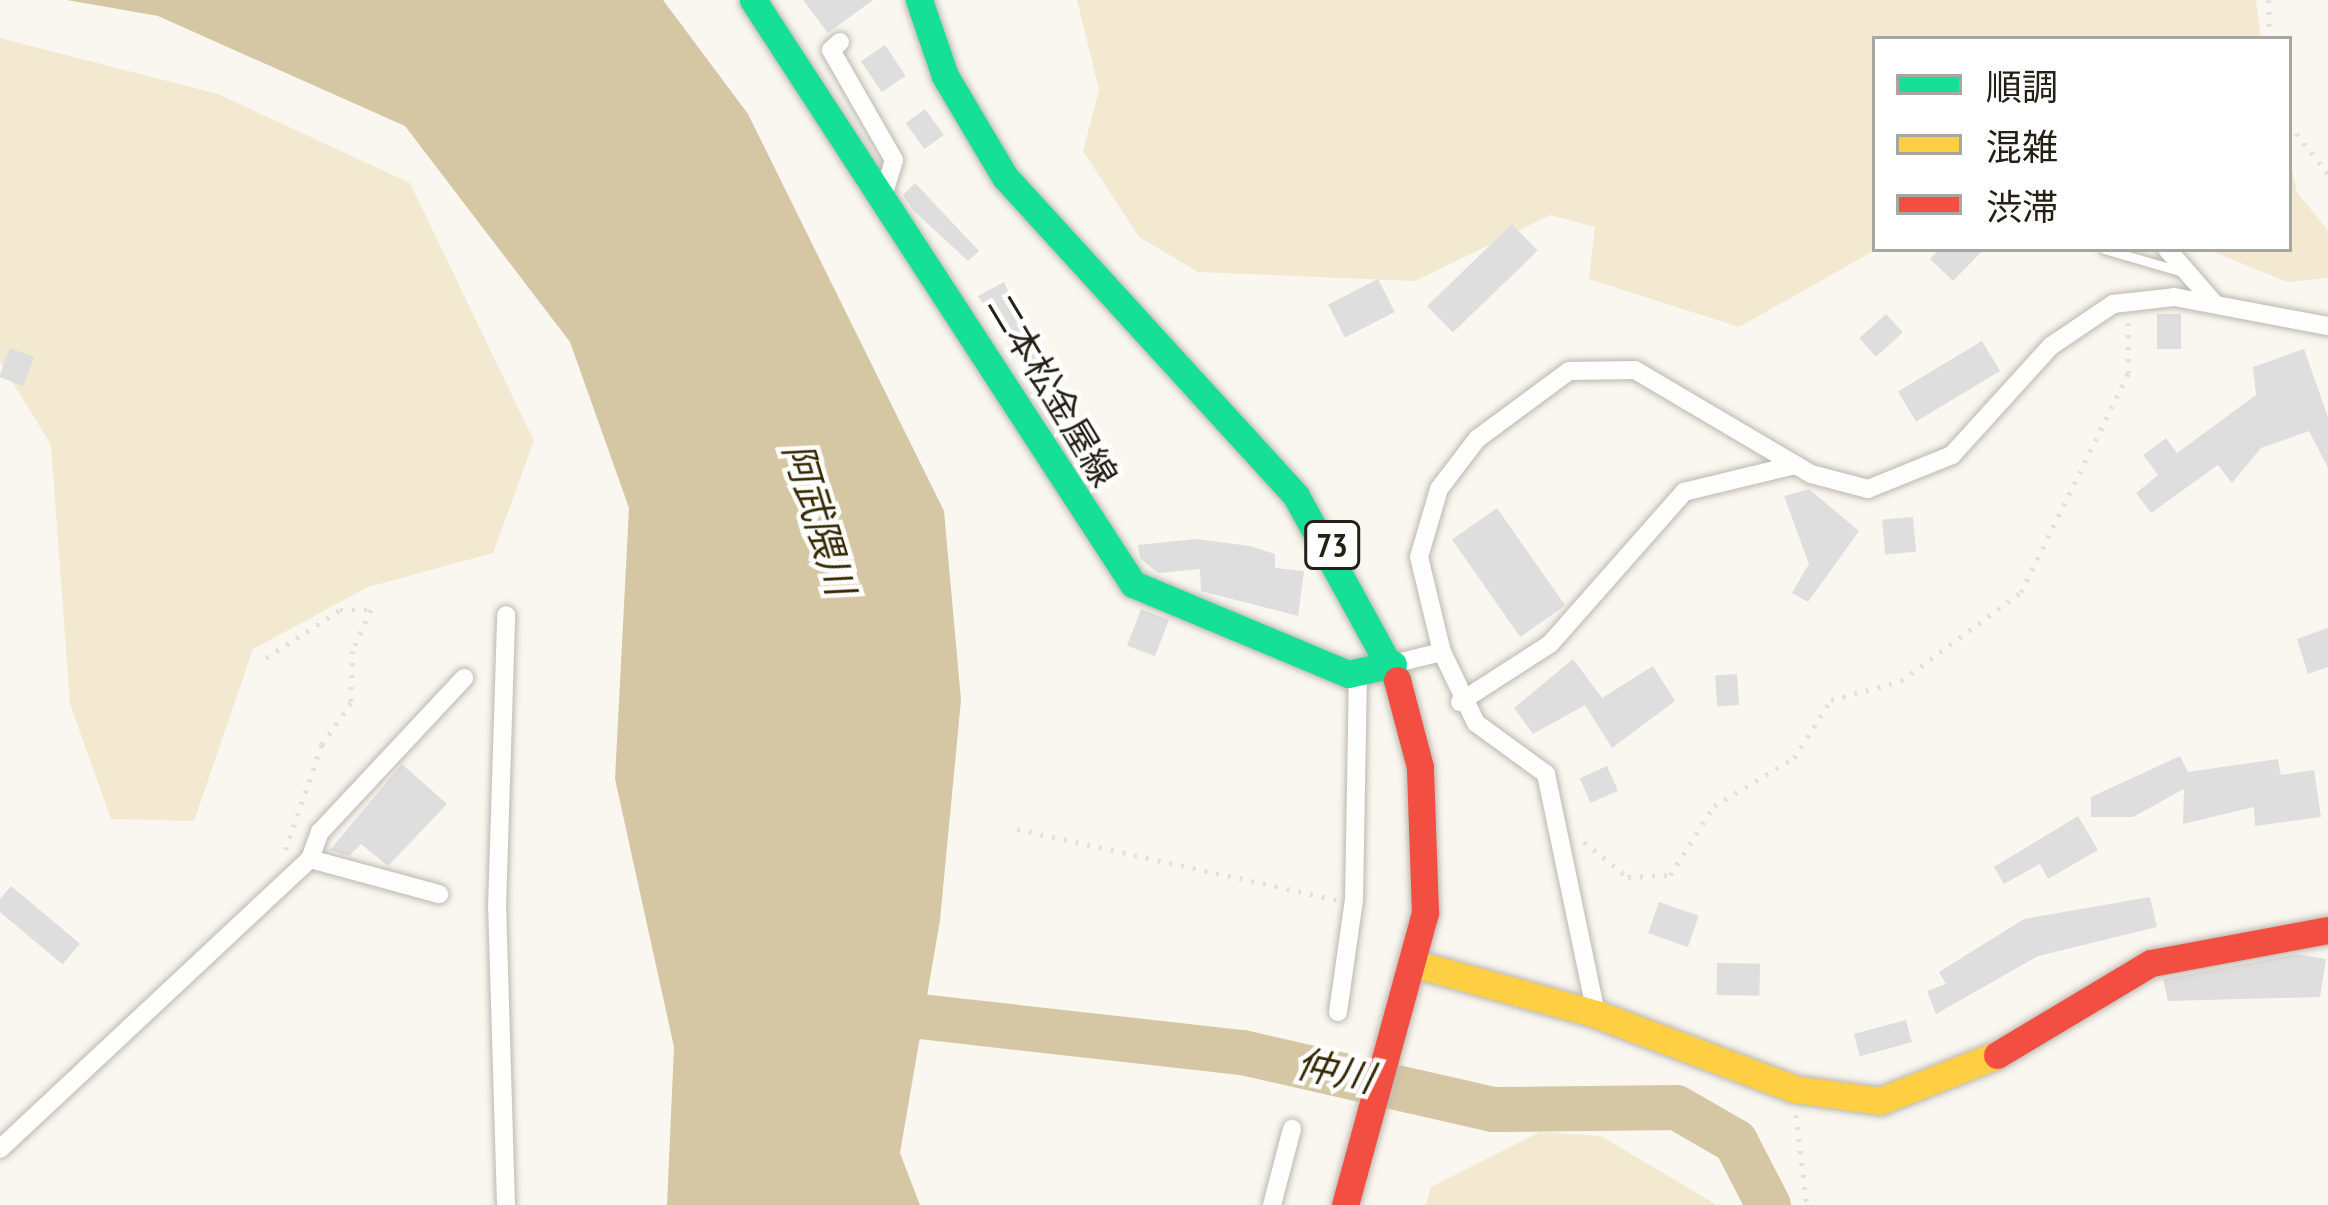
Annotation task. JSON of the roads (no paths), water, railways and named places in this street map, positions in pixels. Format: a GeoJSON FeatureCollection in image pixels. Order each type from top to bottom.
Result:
{"type":"FeatureCollection","features":[{"type":"Feature","properties":{"kind":"main road","name":"二本松金屋線"},"geometry":{"type":"LineString","coordinates":[[753,0],[884,193],[1133,584],[1358,677]]}},
{"type":"Feature","properties":{"kind":"main road","name":"73"},"geometry":{"type":"LineString","coordinates":[[919,0],[945,76],[1005,177],[1296,496],[1393,664],[1411,716],[1428,858],[1416,964],[1345,1205]]}},
{"type":"Feature","properties":{"kind":"main road"},"geometry":{"type":"LineString","coordinates":[[1358,677],[1393,664]]}},
{"type":"Feature","properties":{"kind":"main road"},"geometry":{"type":"LineString","coordinates":[[1416,964],[1596,1015],[1794,1089],[1850,1102],[1909,1096],[1957,1079],[2151,963],[2328,930]]}},
{"type":"Feature","properties":{"kind":"street"},"geometry":{"type":"LineString","coordinates":[[840,42],[831,50],[894,160],[884,193]]}},
{"type":"Feature","properties":{"kind":"street"},"geometry":{"type":"LineString","coordinates":[[2170,252],[2214,303]]}},
{"type":"Feature","properties":{"kind":"street"},"geometry":{"type":"LineString","coordinates":[[1596,1015],[1563,826],[1546,774],[1460,702],[1442,652],[1419,557],[1439,489],[1477,439],[1569,371],[1635,370],[1796,465],[1851,488],[1894,485],[1952,455],[2051,346],[2114,304],[2214,303],[2328,326]]}},
{"type":"Feature","properties":{"kind":"street"},"geometry":{"type":"LineString","coordinates":[[1460,702],[1550,644],[1684,492],[1796,465]]}},
{"type":"Feature","properties":{"kind":"street"},"geometry":{"type":"LineString","coordinates":[[506,615],[497,908],[506,1205]]}},
{"type":"Feature","properties":{"kind":"street"},"geometry":{"type":"LineString","coordinates":[[1393,664],[1442,652]]}},
{"type":"Feature","properties":{"kind":"street"},"geometry":{"type":"LineString","coordinates":[[1338,1012],[1354,900],[1358,677]]}},
{"type":"Feature","properties":{"kind":"street"},"geometry":{"type":"LineString","coordinates":[[0,1149],[310,860],[320,832],[464,678]]}},
{"type":"Feature","properties":{"kind":"street"},"geometry":{"type":"LineString","coordinates":[[310,860],[439,894]]}},
{"type":"Feature","properties":{"kind":"street"},"geometry":{"type":"LineString","coordinates":[[1272,1205],[1292,1129]]}},
{"type":"Feature","properties":{"kind":"lane"},"geometry":{"type":"LineString","coordinates":[[2110,252],[2151,271],[2188,272]]}},
{"type":"Feature","properties":{"kind":"water","name":"阿武隈川"},"geometry":{"type":"Polygon","coordinates":[[[67,0],[663,0],[748,114],[944,511],[961,700],[940,920],[900,1153],[920,1205],[667,1205],[674,1047],[615,779],[629,508],[570,342],[405,126],[158,16],[67,0]]]}},
{"type":"Feature","properties":{"kind":"waterway","name":"仲川"},"geometry":{"type":"LineString","coordinates":[[866,1010],[1242,1052],[1493,1109],[1676,1107],[1735,1141],[1768,1205]]}}]}
